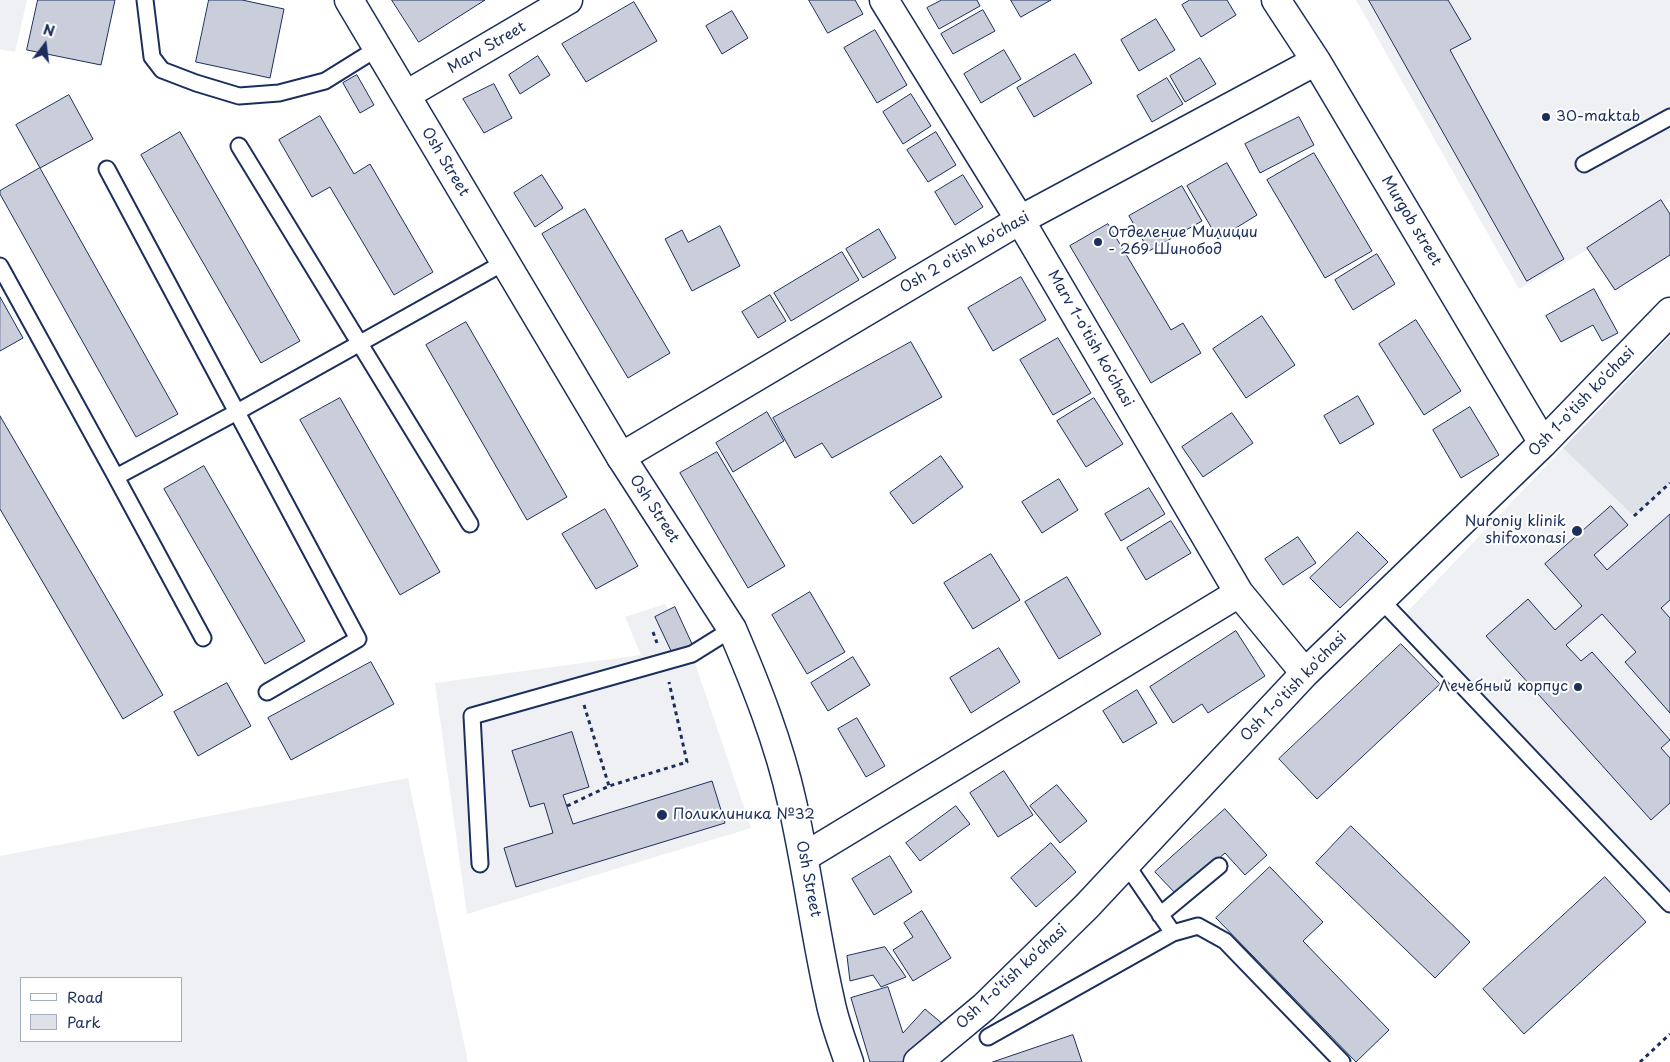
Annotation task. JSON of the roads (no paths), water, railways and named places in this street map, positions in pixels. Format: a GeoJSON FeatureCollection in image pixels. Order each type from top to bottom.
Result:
{"type":"FeatureCollection","features":[{"type":"Feature","properties":{"kind":"street","name":"Osh Street"},"geometry":{"type":"LineString","coordinates":[[349,0],[621,457],[732,629],[755,685],[792,799],[830,1001],[849,1062]]}},
{"type":"Feature","properties":{"kind":"street","name":"Marv Street"},"geometry":{"type":"LineString","coordinates":[[406,95],[568,0]]}},
{"type":"Feature","properties":{"kind":"street","name":"Marv 1-o'tish ko'chasi"},"geometry":{"type":"LineString","coordinates":[[884,0],[1020,220],[1239,593],[1305,673]]}},
{"type":"Feature","properties":{"kind":"street","name":"Murgob street"},"geometry":{"type":"LineString","coordinates":[[1276,0],[1316,60],[1543,443]]}},
{"type":"Feature","properties":{"kind":"street","name":"Osh 2 o'tish ko'chasi"},"geometry":{"type":"LineString","coordinates":[[621,457],[1020,220],[1316,60]]}},
{"type":"Feature","properties":{"kind":"street","name":"Osh 1-o'tish ko'chasi"},"geometry":{"type":"LineString","coordinates":[[918,1062],[984,1007],[1087,906],[1305,673],[1543,443],[1670,312]]}},
{"type":"Feature","properties":{"kind":"street"},"geometry":{"type":"LineString","coordinates":[[804,857],[1239,593]]}},
{"type":"Feature","properties":{"kind":"lane"},"geometry":{"type":"LineString","coordinates":[[145,0],[152,57],[162,70],[239,96],[279,93],[325,81],[378,48]]}},
{"type":"Feature","properties":{"kind":"lane"},"geometry":{"type":"LineString","coordinates":[[1584,164],[1670,117]]}},
{"type":"Feature","properties":{"kind":"lane"},"geometry":{"type":"LineString","coordinates":[[239,146],[470,524]]}},
{"type":"Feature","properties":{"kind":"lane"},"geometry":{"type":"LineString","coordinates":[[107,169],[358,639],[267,692]]}},
{"type":"Feature","properties":{"kind":"lane"},"geometry":{"type":"LineString","coordinates":[[116,477],[505,262]]}},
{"type":"Feature","properties":{"kind":"lane"},"geometry":{"type":"LineString","coordinates":[[0,266],[203,638]]}},
{"type":"Feature","properties":{"kind":"lane"},"geometry":{"type":"LineString","coordinates":[[1380,599],[1670,904]]}},
{"type":"Feature","properties":{"kind":"lane"},"geometry":{"type":"LineString","coordinates":[[480,864],[472,716],[692,654],[732,629]]}},
{"type":"Feature","properties":{"kind":"lane"},"geometry":{"type":"LineString","coordinates":[[1126,864],[1173,933]]}},
{"type":"Feature","properties":{"kind":"lane"},"geometry":{"type":"LineString","coordinates":[[1160,915],[1219,866]]}},
{"type":"Feature","properties":{"kind":"lane"},"geometry":{"type":"LineString","coordinates":[[988,1037],[1173,933],[1198,926],[1225,941],[1342,1062]]}},
{"type":"Feature","properties":{"kind":"place","name":"30-maktab"},"geometry":{"type":"Point","coordinates":[1546,117]}},
{"type":"Feature","properties":{"kind":"place","name":"Отделение Милиции - 269 Шинобод"},"geometry":{"type":"Point","coordinates":[1098,242]}},
{"type":"Feature","properties":{"kind":"place","name":"Nuroniy klinik shifoxonasi"},"geometry":{"type":"Point","coordinates":[1577,531]}},
{"type":"Feature","properties":{"kind":"place","name":"Лечебный корпус"},"geometry":{"type":"Point","coordinates":[1578,687]}},
{"type":"Feature","properties":{"kind":"place","name":"Поликлиника №32"},"geometry":{"type":"Point","coordinates":[662,815]}}]}
